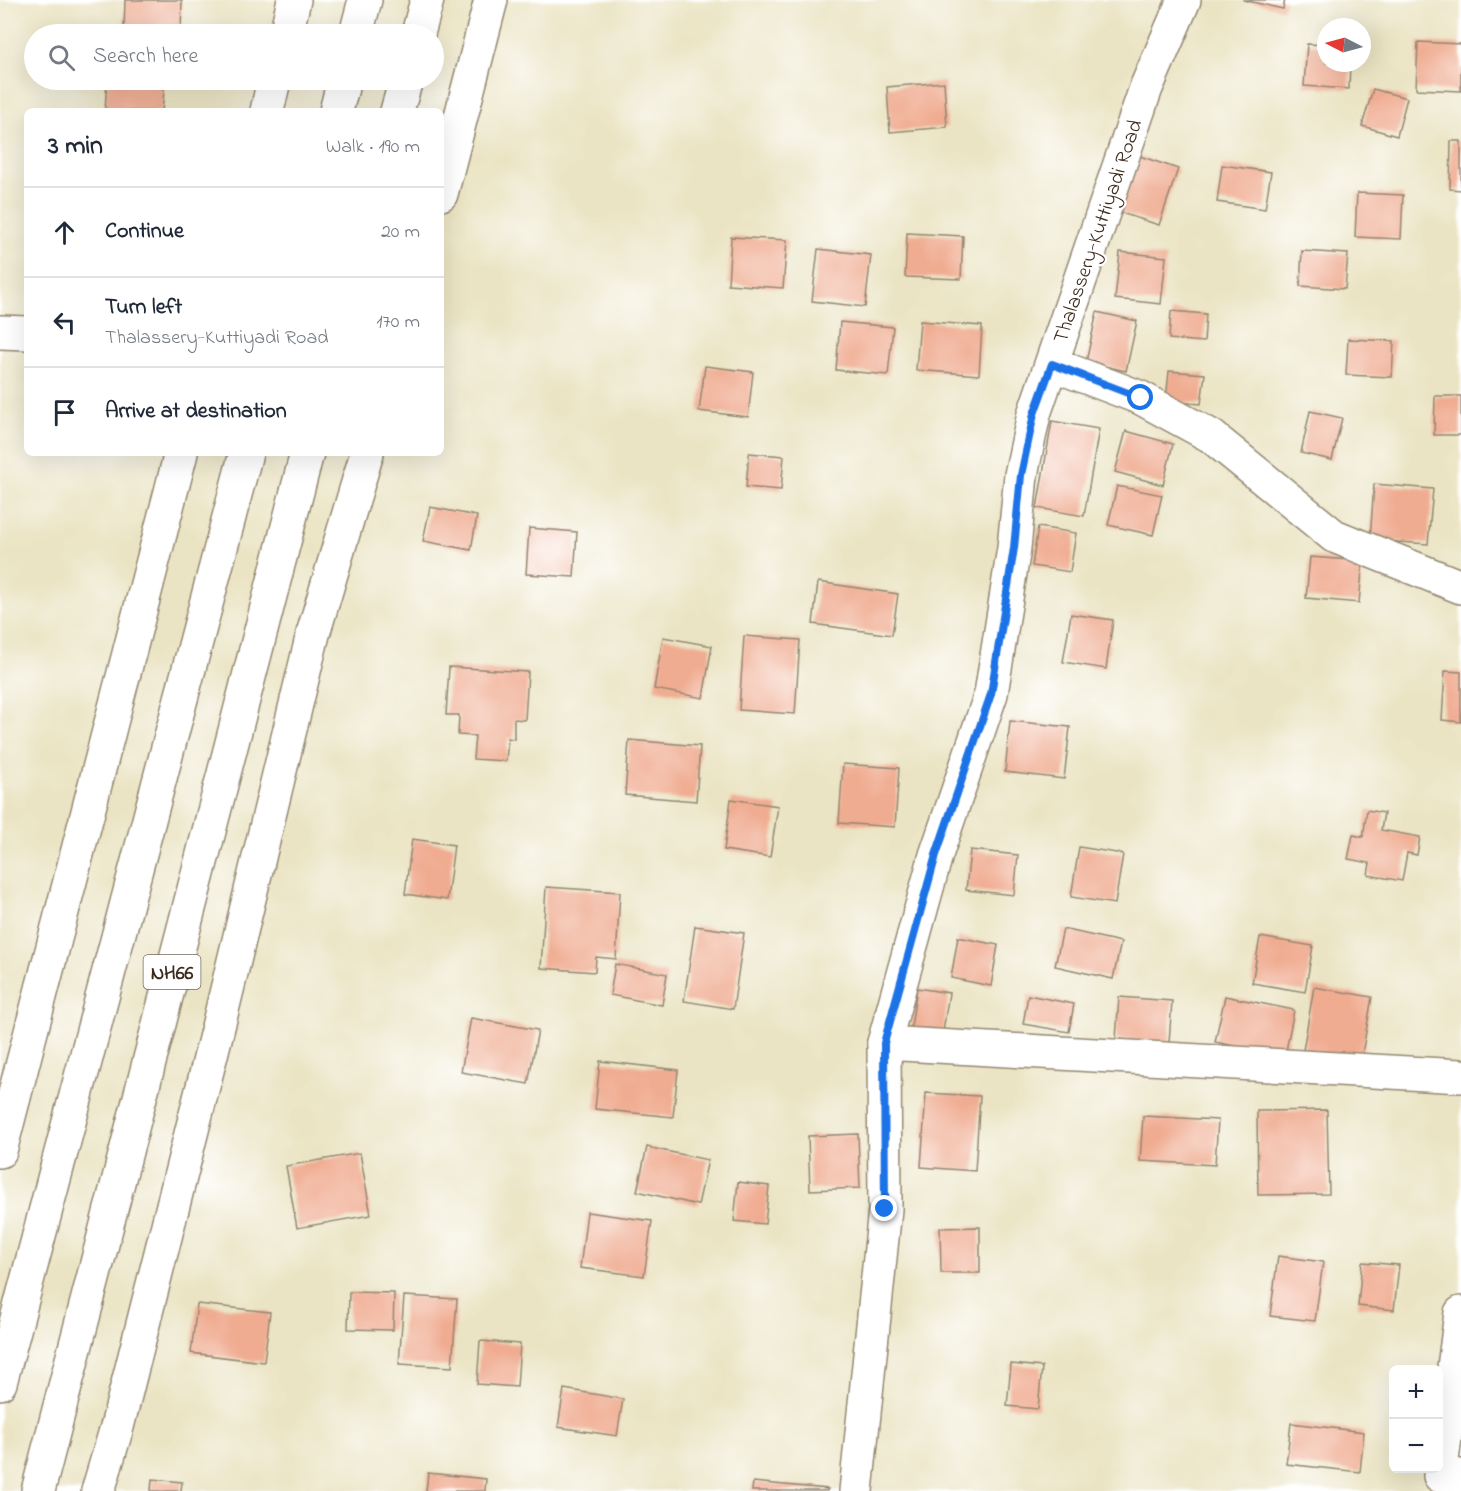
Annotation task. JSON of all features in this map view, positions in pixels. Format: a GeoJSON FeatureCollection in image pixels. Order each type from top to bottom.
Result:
{"type":"FeatureCollection","features":[{"type":"Feature","properties":{"kind":"main road"},"geometry":{"type":"LineString","coordinates":[[288,24],[294,0]]}},
{"type":"Feature","properties":{"kind":"main road"},"geometry":{"type":"LineString","coordinates":[[359,24],[365,0]]}},
{"type":"Feature","properties":{"kind":"main road"},"geometry":{"type":"LineString","coordinates":[[421,24],[427,0]]}},
{"type":"Feature","properties":{"kind":"main road"},"geometry":{"type":"LineString","coordinates":[[444,182],[491,0]]}},
{"type":"Feature","properties":{"kind":"main road","name":"Thalassery-Kuttiyadi Road"},"geometry":{"type":"LineString","coordinates":[[856,1491],[885,1209],[884,1043],[936,855],[991,694],[1014,548],[1021,475],[1034,414],[1146,88],[1184,0]]}},
{"type":"Feature","properties":{"kind":"main road"},"geometry":{"type":"LineString","coordinates":[[268,108],[272,90]]}},
{"type":"Feature","properties":{"kind":"main road"},"geometry":{"type":"LineString","coordinates":[[337,108],[341,90]]}},
{"type":"Feature","properties":{"kind":"main road"},"geometry":{"type":"LineString","coordinates":[[398,108],[403,90]]}},
{"type":"Feature","properties":{"kind":"main road"},"geometry":{"type":"LineString","coordinates":[[0,332],[24,333]]}},
{"type":"Feature","properties":{"kind":"main road"},"geometry":{"type":"LineString","coordinates":[[1052,364],[1141,398],[1211,436],[1334,536],[1461,587]]}},
{"type":"Feature","properties":{"kind":"main road"},"geometry":{"type":"LineString","coordinates":[[0,1151],[180,456]]}},
{"type":"Feature","properties":{"kind":"main road","name":"NH66"},"geometry":{"type":"LineString","coordinates":[[0,1383],[245,456]]}},
{"type":"Feature","properties":{"kind":"main road","name":"NH66"},"geometry":{"type":"LineString","coordinates":[[38,1491],[306,456]]}},
{"type":"Feature","properties":{"kind":"main road"},"geometry":{"type":"LineString","coordinates":[[98,1491],[117,1426],[209,1061],[313,634],[366,456]]}},
{"type":"Feature","properties":{"kind":"main road"},"geometry":{"type":"LineString","coordinates":[[884,1043],[1461,1076]]}},
{"type":"Feature","properties":{"kind":"main road"},"geometry":{"type":"LineString","coordinates":[[1446,1481],[1461,1313]]}},
{"type":"Feature","properties":{"kind":"building"},"geometry":{"type":"Polygon","coordinates":[[[125,0],[182,0],[181,24],[124,24],[125,0]]]}},
{"type":"Feature","properties":{"kind":"building"},"geometry":{"type":"Polygon","coordinates":[[[1243,0],[1285,0],[1283,9],[1243,0]]]}},
{"type":"Feature","properties":{"kind":"building"},"geometry":{"type":"Polygon","coordinates":[[[1418,42],[1461,44],[1461,91],[1416,89],[1418,42]]]}},
{"type":"Feature","properties":{"kind":"building"},"geometry":{"type":"Polygon","coordinates":[[[1307,44],[1317,45],[1317,72],[1350,72],[1349,89],[1304,86],[1307,44]]]}},
{"type":"Feature","properties":{"kind":"building"},"geometry":{"type":"Polygon","coordinates":[[[944,82],[947,127],[890,132],[887,87],[944,82]]]}},
{"type":"Feature","properties":{"kind":"building"},"geometry":{"type":"Polygon","coordinates":[[[1373,89],[1407,98],[1397,136],[1362,126],[1373,89]]]}},
{"type":"Feature","properties":{"kind":"building"},"geometry":{"type":"Polygon","coordinates":[[[106,90],[164,90],[162,108],[105,108],[106,90]]]}},
{"type":"Feature","properties":{"kind":"building"},"geometry":{"type":"Polygon","coordinates":[[[1451,141],[1461,141],[1461,190],[1450,189],[1451,141]]]}},
{"type":"Feature","properties":{"kind":"building"},"geometry":{"type":"Polygon","coordinates":[[[1134,154],[1178,169],[1159,225],[1115,211],[1134,154]]]}},
{"type":"Feature","properties":{"kind":"building"},"geometry":{"type":"Polygon","coordinates":[[[1222,165],[1271,172],[1265,209],[1217,202],[1222,165]]]}},
{"type":"Feature","properties":{"kind":"building"},"geometry":{"type":"Polygon","coordinates":[[[1357,193],[1403,195],[1401,239],[1355,237],[1357,193]]]}},
{"type":"Feature","properties":{"kind":"building"},"geometry":{"type":"Polygon","coordinates":[[[907,233],[963,236],[961,279],[905,277],[907,233]]]}},
{"type":"Feature","properties":{"kind":"building"},"geometry":{"type":"Polygon","coordinates":[[[731,237],[787,240],[783,288],[728,284],[731,237]]]}},
{"type":"Feature","properties":{"kind":"building"},"geometry":{"type":"Polygon","coordinates":[[[818,249],[871,255],[865,307],[812,301],[818,249]]]}},
{"type":"Feature","properties":{"kind":"building"},"geometry":{"type":"Polygon","coordinates":[[[1302,251],[1348,254],[1345,289],[1300,286],[1302,251]]]}},
{"type":"Feature","properties":{"kind":"building"},"geometry":{"type":"Polygon","coordinates":[[[1120,252],[1166,257],[1161,304],[1115,299],[1120,252]]]}},
{"type":"Feature","properties":{"kind":"building"},"geometry":{"type":"Polygon","coordinates":[[[1171,311],[1206,314],[1204,342],[1169,339],[1171,311]]]}},
{"type":"Feature","properties":{"kind":"building"},"geometry":{"type":"Polygon","coordinates":[[[1097,312],[1137,321],[1126,371],[1086,362],[1097,312]]]}},
{"type":"Feature","properties":{"kind":"building"},"geometry":{"type":"Polygon","coordinates":[[[920,321],[982,326],[979,375],[916,370],[920,321]]]}},
{"type":"Feature","properties":{"kind":"building"},"geometry":{"type":"Polygon","coordinates":[[[840,322],[893,327],[888,375],[836,370],[840,322]]]}},
{"type":"Feature","properties":{"kind":"building"},"geometry":{"type":"Polygon","coordinates":[[[1348,339],[1394,341],[1392,377],[1346,375],[1348,339]]]}},
{"type":"Feature","properties":{"kind":"building"},"geometry":{"type":"Polygon","coordinates":[[[705,366],[753,372],[748,417],[699,411],[705,366]]]}},
{"type":"Feature","properties":{"kind":"building"},"geometry":{"type":"Polygon","coordinates":[[[1169,371],[1205,374],[1201,404],[1166,401],[1169,371]]]}},
{"type":"Feature","properties":{"kind":"building"},"geometry":{"type":"Polygon","coordinates":[[[1435,396],[1461,396],[1461,435],[1434,435],[1435,396]]]}},
{"type":"Feature","properties":{"kind":"building"},"geometry":{"type":"Polygon","coordinates":[[[1310,411],[1342,418],[1332,460],[1301,453],[1310,411]]]}},
{"type":"Feature","properties":{"kind":"building"},"geometry":{"type":"Polygon","coordinates":[[[1052,421],[1099,429],[1084,516],[1037,508],[1052,421]]]}},
{"type":"Feature","properties":{"kind":"building"},"geometry":{"type":"Polygon","coordinates":[[[1126,431],[1173,444],[1163,485],[1115,472],[1126,431]]]}},
{"type":"Feature","properties":{"kind":"building"},"geometry":{"type":"Polygon","coordinates":[[[749,453],[784,456],[781,490],[746,487],[749,453]]]}},
{"type":"Feature","properties":{"kind":"building"},"geometry":{"type":"Polygon","coordinates":[[[1374,484],[1433,489],[1428,544],[1370,540],[1374,484]]]}},
{"type":"Feature","properties":{"kind":"building"},"geometry":{"type":"Polygon","coordinates":[[[1117,486],[1162,495],[1153,535],[1108,525],[1117,486]]]}},
{"type":"Feature","properties":{"kind":"building"},"geometry":{"type":"Polygon","coordinates":[[[430,507],[477,516],[471,550],[423,541],[430,507]]]}},
{"type":"Feature","properties":{"kind":"building"},"geometry":{"type":"Polygon","coordinates":[[[1038,527],[1076,533],[1070,572],[1032,566],[1038,527]]]}},
{"type":"Feature","properties":{"kind":"building"},"geometry":{"type":"Polygon","coordinates":[[[529,528],[577,532],[574,577],[526,574],[529,528]]]}},
{"type":"Feature","properties":{"kind":"building"},"geometry":{"type":"Polygon","coordinates":[[[1310,557],[1363,561],[1359,603],[1306,598],[1310,557]]]}},
{"type":"Feature","properties":{"kind":"building"},"geometry":{"type":"Polygon","coordinates":[[[818,582],[898,594],[892,635],[813,624],[818,582]]]}},
{"type":"Feature","properties":{"kind":"building"},"geometry":{"type":"Polygon","coordinates":[[[1071,614],[1113,620],[1106,669],[1063,662],[1071,614]]]}},
{"type":"Feature","properties":{"kind":"building"},"geometry":{"type":"Polygon","coordinates":[[[744,636],[800,640],[795,714],[739,710],[744,636]]]}},
{"type":"Feature","properties":{"kind":"building"},"geometry":{"type":"Polygon","coordinates":[[[663,637],[712,646],[703,698],[654,689],[663,637]]]}},
{"type":"Feature","properties":{"kind":"building"},"geometry":{"type":"Polygon","coordinates":[[[449,667],[528,672],[525,720],[514,719],[514,739],[508,738],[506,761],[473,759],[475,736],[458,735],[459,715],[446,715],[449,667]]]}},
{"type":"Feature","properties":{"kind":"building"},"geometry":{"type":"Polygon","coordinates":[[[1445,671],[1461,672],[1461,722],[1442,720],[1445,671]]]}},
{"type":"Feature","properties":{"kind":"building"},"geometry":{"type":"Polygon","coordinates":[[[1010,721],[1070,727],[1064,779],[1005,772],[1010,721]]]}},
{"type":"Feature","properties":{"kind":"building"},"geometry":{"type":"Polygon","coordinates":[[[629,740],[700,746],[696,801],[625,795],[629,740]]]}},
{"type":"Feature","properties":{"kind":"building"},"geometry":{"type":"Polygon","coordinates":[[[843,764],[899,768],[895,827],[839,823],[843,764]]]}},
{"type":"Feature","properties":{"kind":"building"},"geometry":{"type":"Polygon","coordinates":[[[731,799],[778,806],[770,857],[724,850],[731,799]]]}},
{"type":"Feature","properties":{"kind":"building"},"geometry":{"type":"Polygon","coordinates":[[[1367,810],[1384,813],[1381,830],[1420,837],[1417,855],[1407,853],[1402,881],[1368,875],[1370,863],[1348,859],[1353,835],[1363,837],[1367,810]]]}},
{"type":"Feature","properties":{"kind":"building"},"geometry":{"type":"Polygon","coordinates":[[[412,839],[454,845],[447,900],[405,894],[412,839]]]}},
{"type":"Feature","properties":{"kind":"building"},"geometry":{"type":"Polygon","coordinates":[[[1079,847],[1123,854],[1115,904],[1071,897],[1079,847]]]}},
{"type":"Feature","properties":{"kind":"building"},"geometry":{"type":"Polygon","coordinates":[[[970,850],[1018,855],[1014,895],[966,890],[970,850]]]}},
{"type":"Feature","properties":{"kind":"building"},"geometry":{"type":"Polygon","coordinates":[[[546,887],[620,892],[616,959],[596,957],[595,972],[541,968],[546,887]]]}},
{"type":"Feature","properties":{"kind":"building"},"geometry":{"type":"Polygon","coordinates":[[[695,926],[744,933],[733,1009],[684,1001],[695,926]]]}},
{"type":"Feature","properties":{"kind":"building"},"geometry":{"type":"Polygon","coordinates":[[[1063,929],[1121,942],[1113,979],[1055,966],[1063,929]]]}},
{"type":"Feature","properties":{"kind":"building"},"geometry":{"type":"Polygon","coordinates":[[[958,937],[998,945],[991,986],[951,978],[958,937]]]}},
{"type":"Feature","properties":{"kind":"building"},"geometry":{"type":"Polygon","coordinates":[[[1260,937],[1313,946],[1305,992],[1252,983],[1260,937]]]}},
{"type":"Feature","properties":{"kind":"building"},"geometry":{"type":"Polygon","coordinates":[[[615,964],[667,974],[662,1005],[610,995],[615,964]]]}},
{"type":"Feature","properties":{"kind":"building"},"geometry":{"type":"Polygon","coordinates":[[[1314,987],[1372,997],[1360,1066],[1302,1056],[1314,987]]]}},
{"type":"Feature","properties":{"kind":"building"},"geometry":{"type":"Polygon","coordinates":[[[917,988],[949,993],[942,1038],[910,1033],[917,988]]]}},
{"type":"Feature","properties":{"kind":"building"},"geometry":{"type":"Polygon","coordinates":[[[1028,995],[1074,1004],[1069,1032],[1023,1024],[1028,995]]]}},
{"type":"Feature","properties":{"kind":"building"},"geometry":{"type":"Polygon","coordinates":[[[1225,996],[1294,1010],[1285,1056],[1215,1042],[1225,996]]]}},
{"type":"Feature","properties":{"kind":"building"},"geometry":{"type":"Polygon","coordinates":[[[1119,997],[1172,1001],[1169,1043],[1116,1039],[1119,997]]]}},
{"type":"Feature","properties":{"kind":"building"},"geometry":{"type":"Polygon","coordinates":[[[471,1018],[538,1030],[528,1084],[461,1072],[471,1018]]]}},
{"type":"Feature","properties":{"kind":"building"},"geometry":{"type":"Polygon","coordinates":[[[600,1061],[678,1070],[673,1117],[595,1109],[600,1061]]]}},
{"type":"Feature","properties":{"kind":"building"},"geometry":{"type":"Polygon","coordinates":[[[926,1093],[980,1096],[975,1171],[921,1167],[926,1093]]]}},
{"type":"Feature","properties":{"kind":"building"},"geometry":{"type":"Polygon","coordinates":[[[1327,1110],[1329,1194],[1258,1195],[1257,1111],[1327,1110]]]}},
{"type":"Feature","properties":{"kind":"building"},"geometry":{"type":"Polygon","coordinates":[[[1143,1116],[1218,1120],[1215,1165],[1140,1161],[1143,1116]]]}},
{"type":"Feature","properties":{"kind":"building"},"geometry":{"type":"Polygon","coordinates":[[[858,1134],[860,1188],[810,1190],[808,1136],[858,1134]]]}},
{"type":"Feature","properties":{"kind":"building"},"geometry":{"type":"Polygon","coordinates":[[[647,1147],[708,1160],[698,1205],[637,1191],[647,1147]]]}},
{"type":"Feature","properties":{"kind":"building"},"geometry":{"type":"Polygon","coordinates":[[[360,1153],[371,1215],[297,1228],[286,1166],[360,1153]]]}},
{"type":"Feature","properties":{"kind":"building"},"geometry":{"type":"Polygon","coordinates":[[[738,1182],[769,1186],[765,1224],[734,1221],[738,1182]]]}},
{"type":"Feature","properties":{"kind":"building"},"geometry":{"type":"Polygon","coordinates":[[[587,1212],[652,1221],[644,1276],[580,1268],[587,1212]]]}},
{"type":"Feature","properties":{"kind":"building"},"geometry":{"type":"Polygon","coordinates":[[[980,1227],[980,1273],[941,1273],[940,1228],[980,1227]]]}},
{"type":"Feature","properties":{"kind":"building"},"geometry":{"type":"Polygon","coordinates":[[[1278,1256],[1323,1262],[1315,1321],[1270,1316],[1278,1256]]]}},
{"type":"Feature","properties":{"kind":"building"},"geometry":{"type":"Polygon","coordinates":[[[1362,1262],[1399,1265],[1394,1310],[1358,1306],[1362,1262]]]}},
{"type":"Feature","properties":{"kind":"building"},"geometry":{"type":"Polygon","coordinates":[[[349,1292],[394,1293],[393,1330],[348,1329],[349,1292]]]}},
{"type":"Feature","properties":{"kind":"building"},"geometry":{"type":"Polygon","coordinates":[[[404,1296],[457,1299],[452,1367],[399,1364],[404,1296]]]}},
{"type":"Feature","properties":{"kind":"building"},"geometry":{"type":"Polygon","coordinates":[[[197,1304],[270,1312],[264,1362],[191,1353],[197,1304]]]}},
{"type":"Feature","properties":{"kind":"building"},"geometry":{"type":"Polygon","coordinates":[[[480,1341],[520,1344],[517,1387],[477,1384],[480,1341]]]}},
{"type":"Feature","properties":{"kind":"building"},"geometry":{"type":"Polygon","coordinates":[[[1011,1364],[1042,1367],[1038,1409],[1007,1406],[1011,1364]]]}},
{"type":"Feature","properties":{"kind":"building"},"geometry":{"type":"Polygon","coordinates":[[[564,1389],[623,1399],[617,1436],[558,1427],[564,1389]]]}},
{"type":"Feature","properties":{"kind":"building"},"geometry":{"type":"Polygon","coordinates":[[[1291,1423],[1364,1432],[1360,1472],[1286,1464],[1291,1423]]]}},
{"type":"Feature","properties":{"kind":"building"},"geometry":{"type":"Polygon","coordinates":[[[428,1473],[486,1479],[485,1491],[426,1491],[428,1473]]]}},
{"type":"Feature","properties":{"kind":"building"},"geometry":{"type":"Polygon","coordinates":[[[152,1479],[182,1482],[181,1491],[151,1491],[152,1479]]]}},
{"type":"Feature","properties":{"kind":"building"},"geometry":{"type":"Polygon","coordinates":[[[753,1482],[828,1489],[827,1491],[752,1491],[753,1482]]]}},
{"type":"Feature","properties":{"kind":"route"},"geometry":{"type":"LineString","coordinates":[[885,1209],[884,1043],[936,855],[991,694],[1014,548],[1021,475],[1034,414],[1052,364],[1141,398]]}}]}
